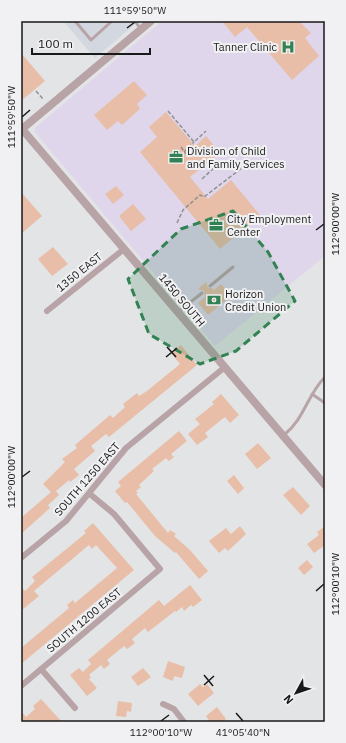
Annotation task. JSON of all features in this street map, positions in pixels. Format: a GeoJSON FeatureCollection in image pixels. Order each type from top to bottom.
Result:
{"type":"FeatureCollection","features":[{"type":"Feature","properties":{"kind":"street"},"geometry":{"type":"LineString","coordinates":[[21,129],[151,21]]}},
{"type":"Feature","properties":{"kind":"street","name":"1450 SOUTH"},"geometry":{"type":"LineString","coordinates":[[21,129],[325,486]]}},
{"type":"Feature","properties":{"kind":"street","name":"1350 EAST"},"geometry":{"type":"LineString","coordinates":[[47,311],[124,249]]}},
{"type":"Feature","properties":{"kind":"street","name":"SOUTH 1250 EAST"},"geometry":{"type":"LineString","coordinates":[[21,558],[66,521],[90,494],[106,471],[126,448],[224,367]]}},
{"type":"Feature","properties":{"kind":"street","name":"SOUTH 1200 EAST"},"geometry":{"type":"LineString","coordinates":[[21,686],[160,570],[114,514],[90,494]]}},
{"type":"Feature","properties":{"kind":"street"},"geometry":{"type":"LineString","coordinates":[[41,669],[75,708]]}},
{"type":"Feature","properties":{"kind":"street"},"geometry":{"type":"LineString","coordinates":[[163,704],[174,710],[184,722]]}},
{"type":"Feature","properties":{"kind":"lane"},"geometry":{"type":"LineString","coordinates":[[75,21],[91,40],[112,21]]}},
{"type":"Feature","properties":{"kind":"lane"},"geometry":{"type":"LineString","coordinates":[[135,21],[142,29]]}},
{"type":"Feature","properties":{"kind":"lane"},"geometry":{"type":"LineString","coordinates":[[210,286],[233,267]]}},
{"type":"Feature","properties":{"kind":"lane"},"geometry":{"type":"LineString","coordinates":[[178,312],[202,293]]}},
{"type":"Feature","properties":{"kind":"lane"},"geometry":{"type":"LineString","coordinates":[[283,436],[299,421],[312,394],[318,384],[325,377]]}},
{"type":"Feature","properties":{"kind":"lane"},"geometry":{"type":"LineString","coordinates":[[312,394],[325,403]]}},
{"type":"Feature","properties":{"kind":"path"},"geometry":{"type":"LineString","coordinates":[[36,91],[43,99]]}},
{"type":"Feature","properties":{"kind":"path"},"geometry":{"type":"LineString","coordinates":[[168,111],[194,142]]}},
{"type":"Feature","properties":{"kind":"path"},"geometry":{"type":"LineString","coordinates":[[181,148],[185,153],[206,131]]}},
{"type":"Feature","properties":{"kind":"path"},"geometry":{"type":"LineString","coordinates":[[202,179],[218,164]]}},
{"type":"Feature","properties":{"kind":"path"},"geometry":{"type":"LineString","coordinates":[[177,223],[183,210],[200,196],[204,197],[243,167]]}},
{"type":"Feature","properties":{"kind":"highlighted area"},"geometry":{"type":"Polygon","coordinates":[[[233,211],[268,252],[295,301],[236,351],[200,364],[149,334],[128,279],[181,229],[233,211]]]}},
{"type":"Feature","properties":{"kind":"shaded area"},"geometry":{"type":"Polygon","coordinates":[[[63,21],[139,21],[95,58],[63,21]]]}},
{"type":"Feature","properties":{"kind":"shaded area"},"geometry":{"type":"Polygon","coordinates":[[[162,21],[325,21],[325,256],[215,346],[34,131],[36,127],[162,21]]]}},
{"type":"Feature","properties":{"kind":"building","name":"Tanner Clinic"},"geometry":{"type":"Polygon","coordinates":[[[222,21],[299,21],[311,33],[305,38],[319,56],[292,80],[247,27],[235,37],[222,21]]]}},
{"type":"Feature","properties":{"kind":"building"},"geometry":{"type":"Polygon","coordinates":[[[21,53],[45,81],[21,101],[21,53]]]}},
{"type":"Feature","properties":{"kind":"building"},"geometry":{"type":"Polygon","coordinates":[[[134,81],[147,95],[137,104],[140,109],[122,125],[118,121],[107,130],[94,115],[134,81]]]}},
{"type":"Feature","properties":{"kind":"building"},"geometry":{"type":"Polygon","coordinates":[[[166,112],[195,146],[206,136],[220,153],[190,177],[208,199],[231,180],[260,215],[220,249],[140,152],[157,137],[149,127],[166,112]]]}},
{"type":"Feature","properties":{"kind":"building"},"geometry":{"type":"Polygon","coordinates":[[[116,186],[124,195],[113,204],[105,194],[116,186]]]}},
{"type":"Feature","properties":{"kind":"building"},"geometry":{"type":"Polygon","coordinates":[[[21,192],[42,216],[21,234],[21,192]]]}},
{"type":"Feature","properties":{"kind":"building"},"geometry":{"type":"Polygon","coordinates":[[[133,204],[146,219],[131,231],[119,216],[133,204]]]}},
{"type":"Feature","properties":{"kind":"building"},"geometry":{"type":"Polygon","coordinates":[[[53,247],[68,264],[52,276],[38,259],[53,247]]]}},
{"type":"Feature","properties":{"kind":"building","name":"Horizon Credit Union"},"geometry":{"type":"Polygon","coordinates":[[[206,282],[208,288],[212,288],[214,290],[221,284],[231,296],[208,315],[198,303],[205,297],[204,291],[198,289],[206,282]]]}},
{"type":"Feature","properties":{"kind":"building"},"geometry":{"type":"Polygon","coordinates":[[[181,345],[197,365],[109,437],[106,434],[91,446],[95,451],[74,469],[79,475],[70,482],[69,480],[56,491],[59,495],[48,505],[50,508],[21,534],[21,518],[51,492],[43,484],[65,462],[62,459],[77,448],[75,445],[110,415],[113,418],[125,407],[123,404],[137,393],[139,396],[147,391],[180,364],[171,353],[181,345]]]}},
{"type":"Feature","properties":{"kind":"building"},"geometry":{"type":"Polygon","coordinates":[[[221,394],[239,415],[230,423],[225,417],[205,433],[208,437],[197,445],[188,434],[200,424],[195,419],[214,404],[212,402],[221,394]]]}},
{"type":"Feature","properties":{"kind":"building"},"geometry":{"type":"Polygon","coordinates":[[[179,431],[187,441],[171,454],[174,457],[169,461],[166,458],[152,469],[154,471],[139,485],[141,487],[136,491],[138,493],[136,494],[168,533],[170,530],[176,534],[174,536],[190,550],[208,571],[199,579],[176,552],[175,553],[155,536],[127,502],[125,503],[115,491],[121,486],[118,482],[179,431]]]}},
{"type":"Feature","properties":{"kind":"building"},"geometry":{"type":"Polygon","coordinates":[[[258,443],[271,458],[257,469],[245,454],[258,443]]]}},
{"type":"Feature","properties":{"kind":"building"},"geometry":{"type":"Polygon","coordinates":[[[234,475],[244,488],[238,494],[227,481],[234,475]]]}},
{"type":"Feature","properties":{"kind":"building"},"geometry":{"type":"Polygon","coordinates":[[[293,487],[310,506],[301,515],[283,495],[293,487]]]}},
{"type":"Feature","properties":{"kind":"building"},"geometry":{"type":"Polygon","coordinates":[[[93,523],[134,570],[21,664],[21,648],[69,608],[67,605],[73,600],[75,603],[117,568],[96,545],[92,549],[89,545],[34,591],[39,596],[21,611],[21,587],[25,591],[35,581],[32,577],[86,533],[84,531],[93,523]]]}},
{"type":"Feature","properties":{"kind":"building"},"geometry":{"type":"Polygon","coordinates":[[[240,526],[246,534],[228,551],[225,548],[219,553],[209,541],[226,528],[231,534],[240,526]]]}},
{"type":"Feature","properties":{"kind":"building"},"geometry":{"type":"Polygon","coordinates":[[[325,526],[325,545],[314,553],[307,544],[319,535],[317,532],[325,526]]]}},
{"type":"Feature","properties":{"kind":"building"},"geometry":{"type":"Polygon","coordinates":[[[307,560],[313,567],[304,575],[298,568],[307,560]]]}},
{"type":"Feature","properties":{"kind":"building"},"geometry":{"type":"Polygon","coordinates":[[[190,585],[202,600],[193,607],[191,605],[184,611],[182,607],[176,612],[175,611],[148,632],[145,628],[132,639],[135,643],[127,649],[124,646],[107,660],[110,664],[104,669],[101,665],[89,675],[91,677],[89,679],[97,688],[87,696],[70,675],[79,668],[83,672],[91,664],[88,660],[159,600],[164,606],[190,585]]]}},
{"type":"Feature","properties":{"kind":"building"},"geometry":{"type":"Polygon","coordinates":[[[168,661],[185,667],[182,678],[174,676],[173,681],[163,677],[168,661]]]}},
{"type":"Feature","properties":{"kind":"building"},"geometry":{"type":"Polygon","coordinates":[[[143,668],[151,677],[138,686],[131,677],[143,668]]]}},
{"type":"Feature","properties":{"kind":"building"},"geometry":{"type":"Polygon","coordinates":[[[200,684],[203,687],[207,684],[214,693],[198,706],[188,694],[200,684]]]}},
{"type":"Feature","properties":{"kind":"building"},"geometry":{"type":"Polygon","coordinates":[[[41,699],[62,722],[21,722],[21,711],[26,717],[35,709],[33,706],[41,699]]]}},
{"type":"Feature","properties":{"kind":"building"},"geometry":{"type":"Polygon","coordinates":[[[118,701],[132,703],[131,712],[127,711],[126,717],[116,716],[118,701]]]}},
{"type":"Feature","properties":{"kind":"building"},"geometry":{"type":"Polygon","coordinates":[[[217,707],[226,719],[222,722],[210,722],[206,716],[217,707]]]}},
{"type":"Feature","properties":{"kind":"place","name":"Tanner Clinic"},"geometry":{"type":"Point","coordinates":[288,47]}},
{"type":"Feature","properties":{"kind":"place","name":"Division of Child and Family Services"},"geometry":{"type":"Point","coordinates":[176,157]}},
{"type":"Feature","properties":{"kind":"place","name":"City Employment Center"},"geometry":{"type":"Point","coordinates":[216,225]}},
{"type":"Feature","properties":{"kind":"place","name":"Horizon Credit Union"},"geometry":{"type":"Point","coordinates":[214,300]}}]}
